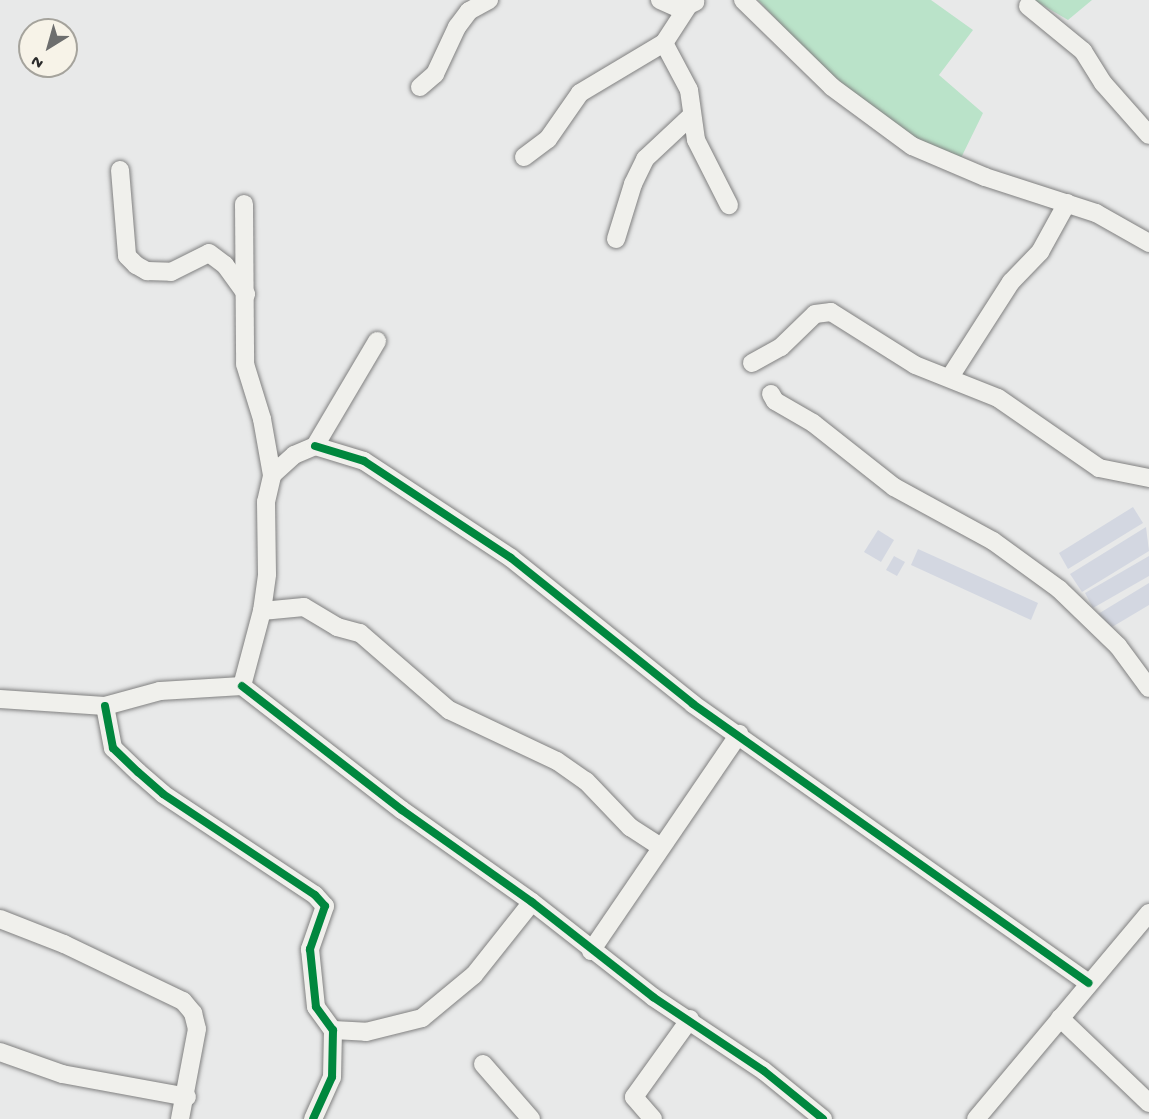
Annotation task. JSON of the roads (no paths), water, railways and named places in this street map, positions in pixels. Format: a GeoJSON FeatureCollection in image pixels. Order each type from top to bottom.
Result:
{"type":"FeatureCollection","features":[{"type":"Feature","properties":{"kind":"street"},"geometry":{"type":"LineString","coordinates":[[420,87],[435,74],[456,27],[469,11],[489,0]]}},
{"type":"Feature","properties":{"kind":"street"},"geometry":{"type":"LineString","coordinates":[[660,0],[680,9],[693,3]]}},
{"type":"Feature","properties":{"kind":"street"},"geometry":{"type":"LineString","coordinates":[[743,0],[832,87],[912,146],[985,177],[1095,213],[1149,243]]}},
{"type":"Feature","properties":{"kind":"street"},"geometry":{"type":"LineString","coordinates":[[524,158],[548,139],[580,93],[664,42],[679,25],[693,3]]}},
{"type":"Feature","properties":{"kind":"street"},"geometry":{"type":"LineString","coordinates":[[1028,6],[1083,51],[1103,83],[1149,135]]}},
{"type":"Feature","properties":{"kind":"street"},"geometry":{"type":"LineString","coordinates":[[664,42],[689,90],[691,116],[702,153],[729,206]]}},
{"type":"Feature","properties":{"kind":"street"},"geometry":{"type":"LineString","coordinates":[[616,239],[633,184],[645,159],[691,116]]}},
{"type":"Feature","properties":{"kind":"street"},"geometry":{"type":"LineString","coordinates":[[120,170],[127,256],[136,265],[147,271],[171,272],[209,253],[225,265],[246,294]]}},
{"type":"Feature","properties":{"kind":"street"},"geometry":{"type":"LineString","coordinates":[[950,377],[1011,282],[1040,252],[1067,203]]}},
{"type":"Feature","properties":{"kind":"street"},"geometry":{"type":"LineString","coordinates":[[242,686],[262,611],[267,574],[266,502],[272,475],[262,419],[245,364],[244,204]]}},
{"type":"Feature","properties":{"kind":"street"},"geometry":{"type":"LineString","coordinates":[[752,363],[781,347],[824,310],[849,321],[900,357],[950,377],[1026,415],[1099,468],[1149,478]]}},
{"type":"Feature","properties":{"kind":"street"},"geometry":{"type":"LineString","coordinates":[[272,475],[294,455],[315,446],[377,341]]}},
{"type":"Feature","properties":{"kind":"street"},"geometry":{"type":"LineString","coordinates":[[771,394],[775,401],[813,423],[894,487],[993,541],[1059,589],[1118,646],[1147,683]]}},
{"type":"Feature","properties":{"kind":"street"},"geometry":{"type":"LineString","coordinates":[[315,446],[364,461],[510,558],[693,704],[739,734],[1089,983]]}},
{"type":"Feature","properties":{"kind":"street"},"geometry":{"type":"LineString","coordinates":[[262,611],[304,607],[337,627],[360,633],[450,710],[557,761],[586,781],[630,827],[661,847]]}},
{"type":"Feature","properties":{"kind":"street"},"geometry":{"type":"LineString","coordinates":[[0,699],[105,706],[160,691],[242,686],[402,810],[532,902],[591,951],[764,1071],[823,1119]]}},
{"type":"Feature","properties":{"kind":"street"},"geometry":{"type":"LineString","coordinates":[[105,706],[113,748],[138,772],[163,794],[321,899],[325,906],[310,949],[316,1007],[333,1030],[332,1077],[313,1119]]}},
{"type":"Feature","properties":{"kind":"street"},"geometry":{"type":"LineString","coordinates":[[591,951],[739,734]]}},
{"type":"Feature","properties":{"kind":"street"},"geometry":{"type":"LineString","coordinates":[[333,1030],[366,1032],[422,1018],[474,975],[532,902]]}},
{"type":"Feature","properties":{"kind":"street"},"geometry":{"type":"LineString","coordinates":[[983,1117],[1060,1018],[1149,913]]}},
{"type":"Feature","properties":{"kind":"street"},"geometry":{"type":"LineString","coordinates":[[0,919],[64,944],[183,1001],[193,1013],[197,1029],[187,1098],[180,1119]]}},
{"type":"Feature","properties":{"kind":"street"},"geometry":{"type":"LineString","coordinates":[[1060,1018],[1149,1103]]}},
{"type":"Feature","properties":{"kind":"street"},"geometry":{"type":"LineString","coordinates":[[653,1119],[634,1097],[690,1019]]}},
{"type":"Feature","properties":{"kind":"street"},"geometry":{"type":"LineString","coordinates":[[0,1052],[62,1074],[187,1098]]}},
{"type":"Feature","properties":{"kind":"street"},"geometry":{"type":"LineString","coordinates":[[483,1064],[531,1119]]}}]}
